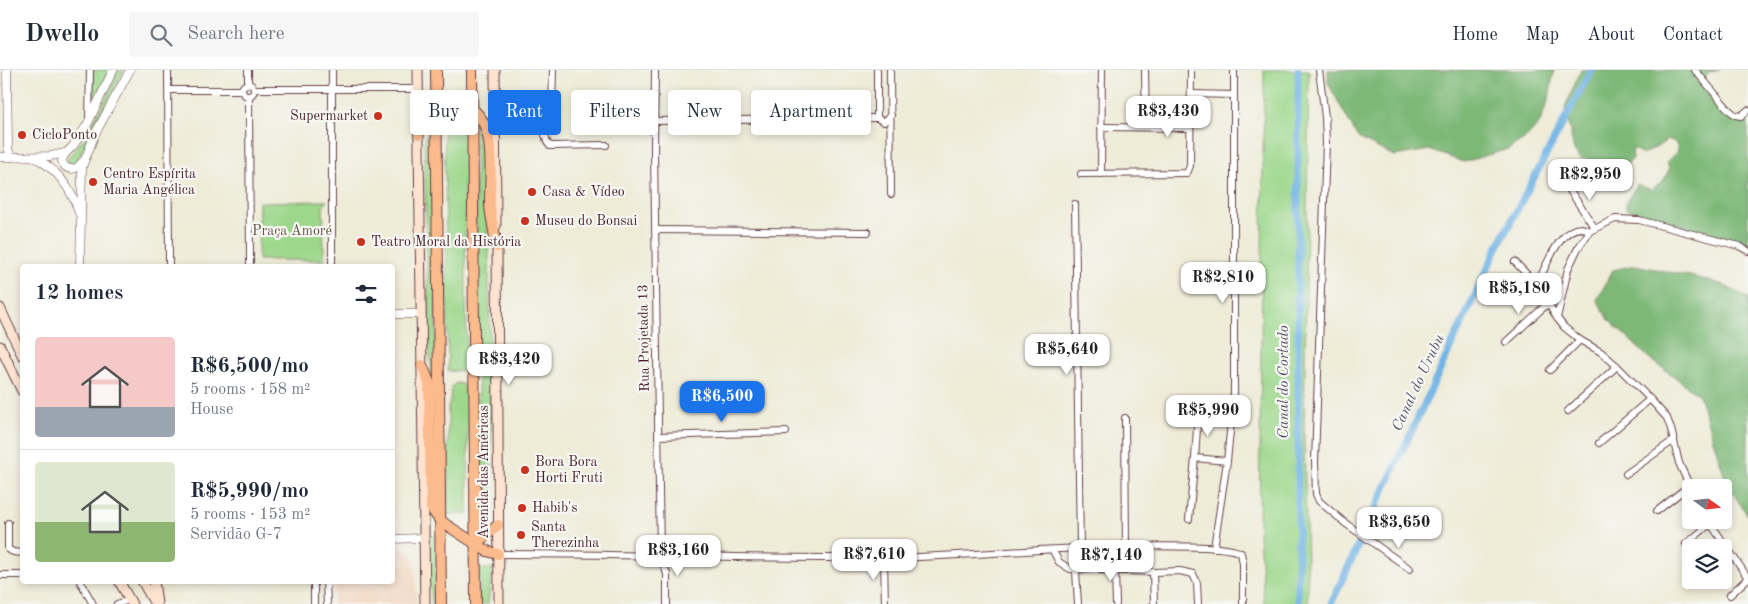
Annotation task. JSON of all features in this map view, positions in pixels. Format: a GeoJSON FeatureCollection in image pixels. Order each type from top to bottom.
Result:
{"type":"FeatureCollection","features":[{"type":"Feature","properties":{"kind":"highway"},"geometry":{"type":"LineString","coordinates":[[436,70],[437,90]]}},
{"type":"Feature","properties":{"kind":"highway","name":"Avenida das Américas"},"geometry":{"type":"LineString","coordinates":[[472,70],[472,90]]}},
{"type":"Feature","properties":{"kind":"highway"},"geometry":{"type":"LineString","coordinates":[[478,115],[482,119],[490,139],[490,207],[497,247]]}},
{"type":"Feature","properties":{"kind":"highway"},"geometry":{"type":"LineString","coordinates":[[437,135],[441,604]]}},
{"type":"Feature","properties":{"kind":"highway","name":"Avenida das Américas"},"geometry":{"type":"LineString","coordinates":[[472,135],[476,604]]}},
{"type":"Feature","properties":{"kind":"highway"},"geometry":{"type":"LineString","coordinates":[[422,365],[429,382],[431,508],[440,520],[487,551],[498,554]]}},
{"type":"Feature","properties":{"kind":"highway"},"geometry":{"type":"LineString","coordinates":[[475,542],[487,535],[498,525]]}},
{"type":"Feature","properties":{"kind":"main road"},"geometry":{"type":"LineString","coordinates":[[418,70],[419,89]]}},
{"type":"Feature","properties":{"kind":"main road","name":"Avenida das Américas"},"geometry":{"type":"LineString","coordinates":[[495,70],[495,90]]}},
{"type":"Feature","properties":{"kind":"main road"},"geometry":{"type":"LineString","coordinates":[[419,135],[425,604]]}},
{"type":"Feature","properties":{"kind":"main road","name":"Avenida das Américas"},"geometry":{"type":"LineString","coordinates":[[495,135],[498,604]]}},
{"type":"Feature","properties":{"kind":"main road"},"geometry":{"type":"LineString","coordinates":[[0,308],[20,351]]}},
{"type":"Feature","properties":{"kind":"main road"},"geometry":{"type":"LineString","coordinates":[[0,346],[20,383]]}},
{"type":"Feature","properties":{"kind":"main road"},"geometry":{"type":"LineString","coordinates":[[121,584],[131,602]]}},
{"type":"Feature","properties":{"kind":"main road"},"geometry":{"type":"LineString","coordinates":[[144,584],[156,604]]}},
{"type":"Feature","properties":{"kind":"main road"},"geometry":{"type":"LineString","coordinates":[[154,584],[156,604]]}},
{"type":"Feature","properties":{"kind":"street"},"geometry":{"type":"LineString","coordinates":[[7,70],[8,148],[11,157]]}},
{"type":"Feature","properties":{"kind":"street"},"geometry":{"type":"LineString","coordinates":[[87,125],[90,107],[90,70]]}},
{"type":"Feature","properties":{"kind":"street"},"geometry":{"type":"LineString","coordinates":[[0,157],[51,156],[65,153],[73,146],[87,125],[113,70]]}},
{"type":"Feature","properties":{"kind":"street"},"geometry":{"type":"LineString","coordinates":[[80,264],[81,178],[85,158],[95,134],[130,70]]}},
{"type":"Feature","properties":{"kind":"street"},"geometry":{"type":"LineString","coordinates":[[168,70],[169,264]]}},
{"type":"Feature","properties":{"kind":"street"},"geometry":{"type":"LineString","coordinates":[[248,70],[248,84]]}},
{"type":"Feature","properties":{"kind":"street"},"geometry":{"type":"LineString","coordinates":[[332,70],[332,264]]}},
{"type":"Feature","properties":{"kind":"street"},"geometry":{"type":"LineString","coordinates":[[552,90],[553,70]]}},
{"type":"Feature","properties":{"kind":"street","name":"Rua Projetada 13"},"geometry":{"type":"LineString","coordinates":[[655,70],[655,90]]}},
{"type":"Feature","properties":{"kind":"street"},"geometry":{"type":"LineString","coordinates":[[877,70],[877,118]]}},
{"type":"Feature","properties":{"kind":"street"},"geometry":{"type":"LineString","coordinates":[[890,70],[891,194]]}},
{"type":"Feature","properties":{"kind":"street"},"geometry":{"type":"LineString","coordinates":[[1100,174],[1102,70]]}},
{"type":"Feature","properties":{"kind":"street"},"geometry":{"type":"LineString","coordinates":[[1145,70],[1146,127]]}},
{"type":"Feature","properties":{"kind":"street"},"geometry":{"type":"LineString","coordinates":[[1080,174],[1187,173],[1190,166],[1191,70]]}},
{"type":"Feature","properties":{"kind":"street"},"geometry":{"type":"LineString","coordinates":[[1214,548],[1227,461],[1234,394],[1234,70]]}},
{"type":"Feature","properties":{"kind":"street"},"geometry":{"type":"LineString","coordinates":[[1319,70],[1326,117],[1326,143],[1316,494],[1324,507],[1410,569]]}},
{"type":"Feature","properties":{"kind":"street"},"geometry":{"type":"LineString","coordinates":[[1695,70],[1731,112],[1740,116],[1748,110]]}},
{"type":"Feature","properties":{"kind":"street"},"geometry":{"type":"LineString","coordinates":[[242,90],[248,84]]}},
{"type":"Feature","properties":{"kind":"street"},"geometry":{"type":"LineString","coordinates":[[248,84],[252,85],[254,89]]}},
{"type":"Feature","properties":{"kind":"street"},"geometry":{"type":"LineString","coordinates":[[254,89],[419,89]]}},
{"type":"Feature","properties":{"kind":"street"},"geometry":{"type":"LineString","coordinates":[[248,96],[252,94],[254,89]]}},
{"type":"Feature","properties":{"kind":"street"},"geometry":{"type":"LineString","coordinates":[[169,90],[242,90]]}},
{"type":"Feature","properties":{"kind":"street"},"geometry":{"type":"LineString","coordinates":[[242,90],[248,96]]}},
{"type":"Feature","properties":{"kind":"street"},"geometry":{"type":"LineString","coordinates":[[1190,94],[1234,95]]}},
{"type":"Feature","properties":{"kind":"street"},"geometry":{"type":"LineString","coordinates":[[248,96],[250,264]]}},
{"type":"Feature","properties":{"kind":"street"},"geometry":{"type":"LineString","coordinates":[[658,121],[877,118],[884,122],[890,115]]}},
{"type":"Feature","properties":{"kind":"street"},"geometry":{"type":"LineString","coordinates":[[1101,127],[1190,128]]}},
{"type":"Feature","properties":{"kind":"street"},"geometry":{"type":"LineString","coordinates":[[545,135],[550,146],[606,145]]}},
{"type":"Feature","properties":{"kind":"street","name":"Rua Projetada 13"},"geometry":{"type":"LineString","coordinates":[[655,135],[660,556],[667,574],[667,604]]}},
{"type":"Feature","properties":{"kind":"street"},"geometry":{"type":"LineString","coordinates":[[65,153],[62,163],[70,170],[78,167],[85,158]]}},
{"type":"Feature","properties":{"kind":"street"},"geometry":{"type":"LineString","coordinates":[[34,157],[52,168],[66,183],[76,202],[81,222]]}},
{"type":"Feature","properties":{"kind":"street"},"geometry":{"type":"LineString","coordinates":[[1567,186],[1592,229]]}},
{"type":"Feature","properties":{"kind":"street"},"geometry":{"type":"LineString","coordinates":[[1075,204],[1080,548]]}},
{"type":"Feature","properties":{"kind":"street"},"geometry":{"type":"LineString","coordinates":[[1557,318],[1568,270],[1578,248],[1592,229],[1615,219],[1639,220],[1738,246],[1748,251]]}},
{"type":"Feature","properties":{"kind":"street"},"geometry":{"type":"LineString","coordinates":[[1537,285],[1555,248],[1566,234],[1572,228],[1583,227],[1592,229]]}},
{"type":"Feature","properties":{"kind":"street"},"geometry":{"type":"LineString","coordinates":[[655,230],[868,232]]}},
{"type":"Feature","properties":{"kind":"street"},"geometry":{"type":"LineString","coordinates":[[1515,262],[1537,285],[1564,327],[1580,340],[1601,352],[1617,366],[1666,418],[1671,429],[1679,463],[1686,479]]}},
{"type":"Feature","properties":{"kind":"street"},"geometry":{"type":"LineString","coordinates":[[1506,342],[1548,304]]}},
{"type":"Feature","properties":{"kind":"street"},"geometry":{"type":"LineString","coordinates":[[395,314],[420,314]]}},
{"type":"Feature","properties":{"kind":"street"},"geometry":{"type":"LineString","coordinates":[[1550,370],[1580,340]]}},
{"type":"Feature","properties":{"kind":"street"},"geometry":{"type":"LineString","coordinates":[[1568,412],[1617,366]]}},
{"type":"Feature","properties":{"kind":"street"},"geometry":{"type":"LineString","coordinates":[[1599,443],[1650,399]]}},
{"type":"Feature","properties":{"kind":"street"},"geometry":{"type":"LineString","coordinates":[[1189,519],[1198,413]]}},
{"type":"Feature","properties":{"kind":"street"},"geometry":{"type":"LineString","coordinates":[[1125,418],[1126,547]]}},
{"type":"Feature","properties":{"kind":"street"},"geometry":{"type":"LineString","coordinates":[[658,436],[786,432]]}},
{"type":"Feature","properties":{"kind":"street"},"geometry":{"type":"LineString","coordinates":[[1626,474],[1674,440]]}},
{"type":"Feature","properties":{"kind":"street"},"geometry":{"type":"LineString","coordinates":[[1195,458],[1227,461]]}},
{"type":"Feature","properties":{"kind":"street"},"geometry":{"type":"LineString","coordinates":[[1658,511],[1682,493]]}},
{"type":"Feature","properties":{"kind":"street"},"geometry":{"type":"LineString","coordinates":[[8,523],[8,549],[20,553]]}},
{"type":"Feature","properties":{"kind":"street"},"geometry":{"type":"LineString","coordinates":[[1691,539],[1702,529]]}},
{"type":"Feature","properties":{"kind":"street"},"geometry":{"type":"LineString","coordinates":[[395,539],[423,538]]}},
{"type":"Feature","properties":{"kind":"street"},"geometry":{"type":"LineString","coordinates":[[498,554],[884,558],[1080,548],[1214,548],[1241,553],[1244,564],[1243,604]]}},
{"type":"Feature","properties":{"kind":"street"},"geometry":{"type":"LineString","coordinates":[[1052,550],[1063,566],[1076,570],[1115,572],[1180,571],[1193,574],[1197,584],[1198,604]]}},
{"type":"Feature","properties":{"kind":"street"},"geometry":{"type":"LineString","coordinates":[[884,558],[885,604]]}},
{"type":"Feature","properties":{"kind":"street"},"geometry":{"type":"LineString","coordinates":[[1730,595],[1748,578],[1732,558]]}},
{"type":"Feature","properties":{"kind":"street"},"geometry":{"type":"LineString","coordinates":[[1076,570],[1078,604]]}},
{"type":"Feature","properties":{"kind":"street"},"geometry":{"type":"LineString","coordinates":[[1115,572],[1116,604]]}},
{"type":"Feature","properties":{"kind":"street"},"geometry":{"type":"LineString","coordinates":[[1153,572],[1154,604]]}},
{"type":"Feature","properties":{"kind":"street"},"geometry":{"type":"LineString","coordinates":[[0,575],[20,575]]}},
{"type":"Feature","properties":{"kind":"street"},"geometry":{"type":"LineString","coordinates":[[82,584],[93,604]]}},
{"type":"Feature","properties":{"kind":"street"},"geometry":{"type":"LineString","coordinates":[[314,584],[314,604]]}},
{"type":"Feature","properties":{"kind":"street"},"geometry":{"type":"LineString","coordinates":[[326,584],[327,604]]}},
{"type":"Feature","properties":{"kind":"street"},"geometry":{"type":"LineString","coordinates":[[117,604],[131,602]]}},
{"type":"Feature","properties":{"kind":"shaded area"},"geometry":{"type":"Polygon","coordinates":[[[395,547],[404,549],[414,559],[417,604],[334,604],[334,584],[395,584],[395,547]]]}},
{"type":"Feature","properties":{"kind":"green space"},"geometry":{"type":"Polygon","coordinates":[[[92,70],[110,70],[93,105],[92,70]]]}},
{"type":"Feature","properties":{"kind":"green space"},"geometry":{"type":"Polygon","coordinates":[[[118,70],[124,70],[75,165],[69,165],[67,163],[68,157],[86,137],[118,70]]]}},
{"type":"Feature","properties":{"kind":"green space"},"geometry":{"type":"Polygon","coordinates":[[[1264,70],[1309,70],[1304,440],[1308,604],[1264,604],[1259,535],[1264,70]]]}},
{"type":"Feature","properties":{"kind":"green space"},"geometry":{"type":"Polygon","coordinates":[[[1328,70],[1554,70],[1549,99],[1539,124],[1527,137],[1508,149],[1464,162],[1429,150],[1394,156],[1358,138],[1328,83],[1328,70]]]}},
{"type":"Feature","properties":{"kind":"green space"},"geometry":{"type":"Polygon","coordinates":[[[1581,70],[1720,70],[1709,72],[1704,79],[1705,92],[1735,122],[1748,115],[1748,248],[1734,241],[1626,209],[1626,202],[1637,184],[1652,190],[1664,180],[1669,169],[1667,161],[1678,151],[1677,146],[1674,142],[1667,139],[1642,155],[1636,150],[1632,150],[1633,159],[1627,165],[1628,178],[1623,181],[1617,174],[1603,179],[1598,177],[1586,158],[1581,159],[1574,151],[1565,107],[1581,70]]]}},
{"type":"Feature","properties":{"kind":"green space"},"geometry":{"type":"Polygon","coordinates":[[[478,124],[485,138],[489,260],[492,518],[487,531],[480,534],[475,135],[478,135],[478,124]]]}},
{"type":"Feature","properties":{"kind":"green space"},"geometry":{"type":"Polygon","coordinates":[[[426,135],[434,135],[437,457],[429,346],[424,142],[426,135]]]}},
{"type":"Feature","properties":{"kind":"green space"},"geometry":{"type":"Polygon","coordinates":[[[444,135],[464,135],[467,371],[448,371],[444,135]]]}},
{"type":"Feature","properties":{"kind":"green space","name":"Praça Amoré"},"geometry":{"type":"Polygon","coordinates":[[[327,201],[323,207],[324,260],[258,260],[259,202],[327,201]]]}},
{"type":"Feature","properties":{"kind":"green space"},"geometry":{"type":"Polygon","coordinates":[[[1635,265],[1690,276],[1721,284],[1748,298],[1748,516],[1732,492],[1732,479],[1725,479],[1699,395],[1649,358],[1610,321],[1597,300],[1613,270],[1635,265]]]}},
{"type":"Feature","properties":{"kind":"green space"},"geometry":{"type":"Polygon","coordinates":[[[457,383],[462,384],[465,388],[466,404],[468,407],[468,514],[448,515],[448,407],[452,386],[457,383]]]}},
{"type":"Feature","properties":{"kind":"green space"},"geometry":{"type":"Polygon","coordinates":[[[430,533],[437,540],[437,604],[432,604],[429,577],[430,533]]]}},
{"type":"Feature","properties":{"kind":"green space"},"geometry":{"type":"Polygon","coordinates":[[[493,568],[488,604],[479,604],[480,569],[493,568]]]}},
{"type":"Feature","properties":{"kind":"waterway","name":"Canal do Cortado"},"geometry":{"type":"LineString","coordinates":[[1298,70],[1298,604]]}},
{"type":"Feature","properties":{"kind":"waterway","name":"Canal do Urubu"},"geometry":{"type":"LineString","coordinates":[[1331,604],[1497,248],[1591,70]]}},
{"type":"Feature","properties":{"kind":"place","name":"Supermarket"},"geometry":{"type":"Point","coordinates":[378,116]}},
{"type":"Feature","properties":{"kind":"place","name":"CicloPonto"},"geometry":{"type":"Point","coordinates":[22,135]}},
{"type":"Feature","properties":{"kind":"place","name":"Centro Espírita Maria Angélica"},"geometry":{"type":"Point","coordinates":[93,182]}},
{"type":"Feature","properties":{"kind":"place","name":"Casa & Vídeo"},"geometry":{"type":"Point","coordinates":[532,192]}},
{"type":"Feature","properties":{"kind":"place","name":"Museu do Bonsai"},"geometry":{"type":"Point","coordinates":[525,221]}},
{"type":"Feature","properties":{"kind":"place","name":"Teatro Moral da História"},"geometry":{"type":"Point","coordinates":[361,242]}},
{"type":"Feature","properties":{"kind":"place","name":"Bora Bora Horti Fruti"},"geometry":{"type":"Point","coordinates":[525,470]}},
{"type":"Feature","properties":{"kind":"place","name":"Habib's"},"geometry":{"type":"Point","coordinates":[522,508]}},
{"type":"Feature","properties":{"kind":"place","name":"Santa Therezinha"},"geometry":{"type":"Point","coordinates":[521,535]}}]}
